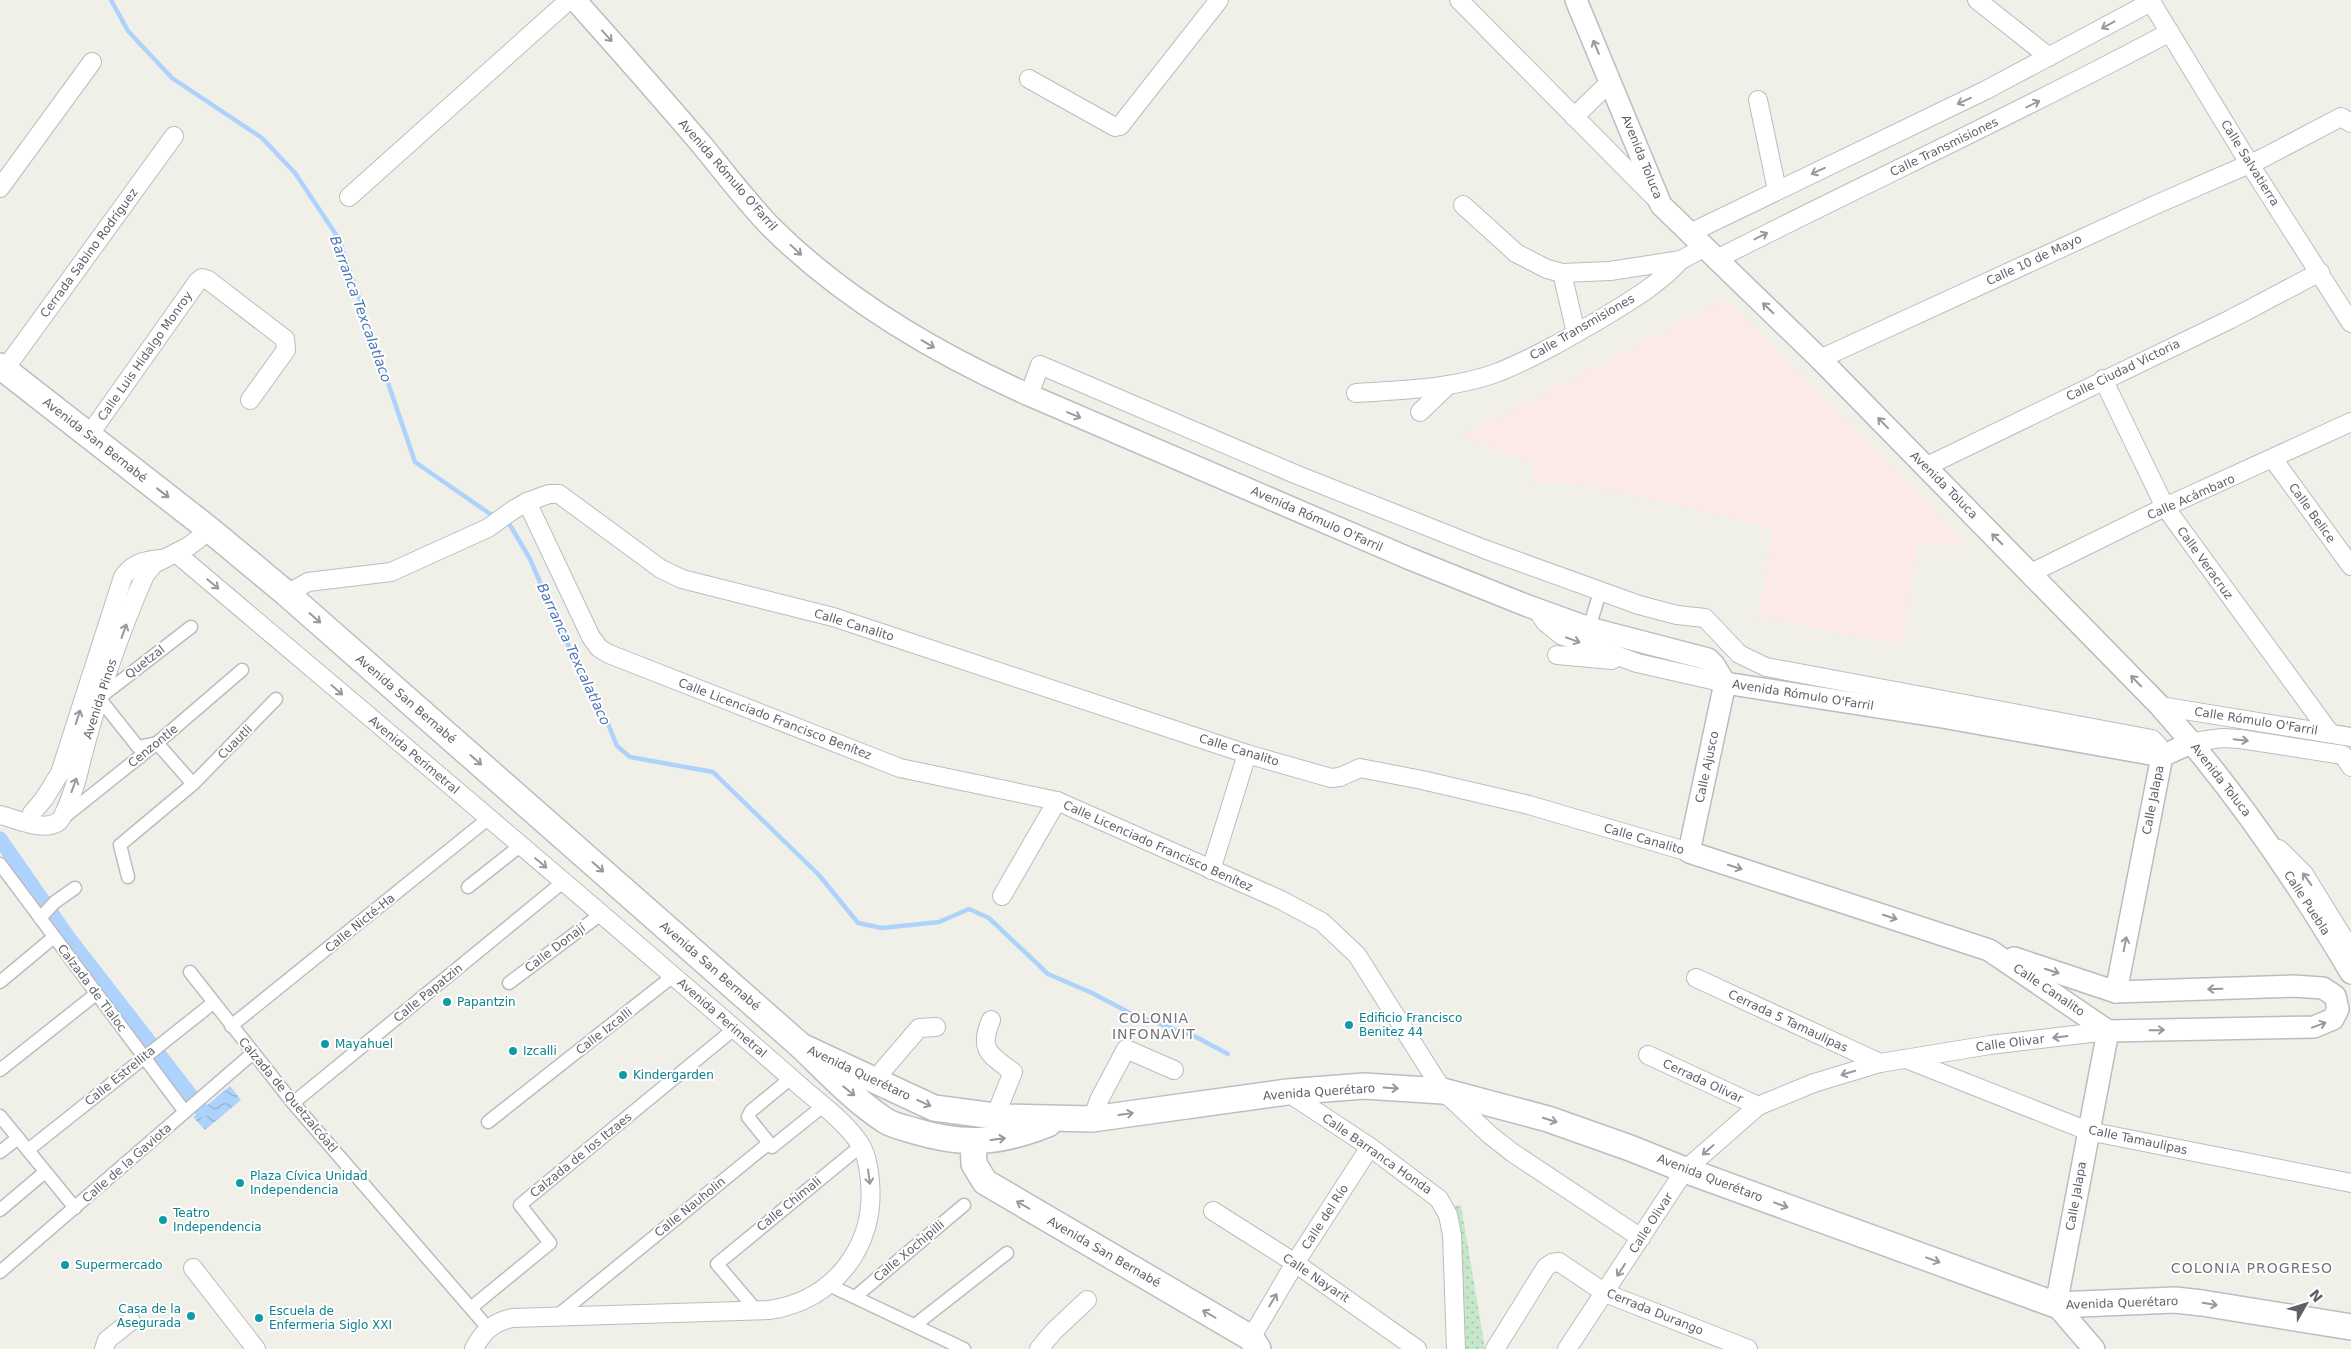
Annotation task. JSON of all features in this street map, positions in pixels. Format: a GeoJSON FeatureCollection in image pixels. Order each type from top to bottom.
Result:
{"type":"FeatureCollection","features":[{"type":"Feature","properties":{"kind":"main road","name":"Avenida San Bernabé"},"geometry":{"type":"LineString","coordinates":[[2,368],[210,530],[287,594],[801,1046]]}},
{"type":"Feature","properties":{"kind":"main road","name":"Avenida Querétaro"},"geometry":{"type":"LineString","coordinates":[[801,1046],[934,1108],[1002,1118],[1092,1118],[1287,1092],[1364,1086],[1443,1091],[1548,1119],[2056,1305],[2175,1300],[2351,1327]]}},
{"type":"Feature","properties":{"kind":"main road","name":"Avenida Querétaro"},"geometry":{"type":"LineString","coordinates":[[801,1046],[838,1083],[888,1122],[946,1139],[973,1142],[1024,1133],[1060,1119]]}},
{"type":"Feature","properties":{"kind":"main road"},"geometry":{"type":"LineString","coordinates":[[881,1084],[888,1122]]}},
{"type":"Feature","properties":{"kind":"main road","name":"Avenida San Bernabé"},"geometry":{"type":"LineString","coordinates":[[973,1142],[974,1164],[985,1182],[1254,1344]]}},
{"type":"Feature","properties":{"kind":"street"},"geometry":{"type":"LineString","coordinates":[[349,197],[569,0]]}},
{"type":"Feature","properties":{"kind":"street","name":"Avenida Rómulo O'Farril"},"geometry":{"type":"LineString","coordinates":[[575,0],[770,226],[811,264],[851,294],[979,373],[1408,558],[1537,610],[1589,628],[1708,660],[1714,665],[1725,683],[1942,717],[2162,756]]}},
{"type":"Feature","properties":{"kind":"street"},"geometry":{"type":"LineString","coordinates":[[1029,79],[1115,127],[1120,126],[1219,0]]}},
{"type":"Feature","properties":{"kind":"street"},"geometry":{"type":"LineString","coordinates":[[1458,0],[1661,205]]}},
{"type":"Feature","properties":{"kind":"street","name":"Avenida Toluca"},"geometry":{"type":"LineString","coordinates":[[1576,0],[1661,205],[1820,359],[2160,706],[2193,742],[2262,834],[2304,874],[2325,904],[2351,950]]}},
{"type":"Feature","properties":{"kind":"street"},"geometry":{"type":"LineString","coordinates":[[1977,0],[2050,57]]}},
{"type":"Feature","properties":{"kind":"street"},"geometry":{"type":"LineString","coordinates":[[1463,205],[1516,253],[1539,266],[1562,272],[1610,271],[1681,260],[1704,246],[1777,190],[1986,90],[2050,57],[2150,1]]}},
{"type":"Feature","properties":{"kind":"street","name":"Calle Salvatierra"},"geometry":{"type":"LineString","coordinates":[[2150,1],[2249,163],[2351,323]]}},
{"type":"Feature","properties":{"kind":"street","name":"Calle Transmisiones"},"geometry":{"type":"LineString","coordinates":[[1704,246],[1832,200],[2046,98],[2170,32]]}},
{"type":"Feature","properties":{"kind":"street"},"geometry":{"type":"LineString","coordinates":[[0,188],[92,62]]}},
{"type":"Feature","properties":{"kind":"street"},"geometry":{"type":"LineString","coordinates":[[1574,117],[1610,81]]}},
{"type":"Feature","properties":{"kind":"street"},"geometry":{"type":"LineString","coordinates":[[1758,100],[1777,190]]}},
{"type":"Feature","properties":{"kind":"street","name":"Calle 10 de Mayo"},"geometry":{"type":"LineString","coordinates":[[1820,359],[2249,163],[2264,158],[2341,117],[2351,123]]}},
{"type":"Feature","properties":{"kind":"street","name":"Cerrada Sabino Rodríguez"},"geometry":{"type":"LineString","coordinates":[[2,368],[174,136]]}},
{"type":"Feature","properties":{"kind":"street","name":"Calle Transmisiones"},"geometry":{"type":"LineString","coordinates":[[1356,393],[1448,385],[1498,372],[1544,352],[1576,333],[1652,286],[1681,260]]}},
{"type":"Feature","properties":{"kind":"street"},"geometry":{"type":"LineString","coordinates":[[1562,272],[1576,333]]}},
{"type":"Feature","properties":{"kind":"street","name":"Calle Ciudad Victoria"},"geometry":{"type":"LineString","coordinates":[[1925,467],[2231,318],[2320,272]]}},
{"type":"Feature","properties":{"kind":"street","name":"Calle Luis Hidalgo Monroy"},"geometry":{"type":"LineString","coordinates":[[89,435],[202,278],[208,280],[285,339],[286,350],[250,400]]}},
{"type":"Feature","properties":{"kind":"street"},"geometry":{"type":"LineString","coordinates":[[1029,395],[1040,365],[1295,474],[1484,549],[1600,592],[1677,615],[1705,618],[1739,654],[1766,667],[2152,739],[2158,745],[2162,756],[2193,742]]}},
{"type":"Feature","properties":{"kind":"street","name":"Calle Veracruz"},"geometry":{"type":"LineString","coordinates":[[2103,379],[2164,507],[2330,733]]}},
{"type":"Feature","properties":{"kind":"street"},"geometry":{"type":"LineString","coordinates":[[1420,412],[1448,385]]}},
{"type":"Feature","properties":{"kind":"street","name":"Calle Acámbaro"},"geometry":{"type":"LineString","coordinates":[[2031,573],[2164,507],[2351,422]]}},
{"type":"Feature","properties":{"kind":"street","name":"Calle Belice"},"geometry":{"type":"LineString","coordinates":[[2273,459],[2351,566]]}},
{"type":"Feature","properties":{"kind":"street","name":"Calle Canalito"},"geometry":{"type":"LineString","coordinates":[[287,594],[308,582],[391,572],[488,528],[520,506],[549,494],[559,494],[661,569],[682,579],[833,617],[1247,754],[1330,778],[1340,777],[1360,768],[1422,780],[1529,805],[1689,852],[2116,992]]}},
{"type":"Feature","properties":{"kind":"street","name":"Calle Licenciado Francisco Benítez"},"geometry":{"type":"LineString","coordinates":[[520,506],[591,637],[599,648],[609,654],[900,768],[1057,801],[1281,900],[1322,922],[1357,954],[1443,1091],[1490,1135],[1514,1153],[1641,1238]]}},
{"type":"Feature","properties":{"kind":"street","name":"Avenida Pinos"},"geometry":{"type":"LineString","coordinates":[[62,820],[78,775],[99,698],[145,575],[154,564],[189,546],[210,530]]}},
{"type":"Feature","properties":{"kind":"street","name":"Avenida Pinos"},"geometry":{"type":"LineString","coordinates":[[33,824],[32,813],[44,799],[60,773],[123,577],[130,567],[142,561],[170,555]]}},
{"type":"Feature","properties":{"kind":"street","name":"Avenida Perimetral"},"geometry":{"type":"LineString","coordinates":[[170,555],[489,818],[823,1106],[862,1145]]}},
{"type":"Feature","properties":{"kind":"street"},"geometry":{"type":"LineString","coordinates":[[1589,628],[1600,592]]}},
{"type":"Feature","properties":{"kind":"street"},"geometry":{"type":"LineString","coordinates":[[1537,610],[1545,622],[1560,635],[1638,663],[1725,683]]}},
{"type":"Feature","properties":{"kind":"street","name":"Quetzal"},"geometry":{"type":"LineString","coordinates":[[99,698],[190,627]]}},
{"type":"Feature","properties":{"kind":"street"},"geometry":{"type":"LineString","coordinates":[[1557,655],[1638,663]]}},
{"type":"Feature","properties":{"kind":"street","name":"Cenzontle"},"geometry":{"type":"LineString","coordinates":[[62,820],[157,743],[242,670]]}},
{"type":"Feature","properties":{"kind":"street","name":"Calle Ajusco"},"geometry":{"type":"LineString","coordinates":[[1689,852],[1725,683]]}},
{"type":"Feature","properties":{"kind":"street"},"geometry":{"type":"LineString","coordinates":[[99,698],[138,747],[157,743],[193,784]]}},
{"type":"Feature","properties":{"kind":"street","name":"Cuautli"},"geometry":{"type":"LineString","coordinates":[[128,876],[120,845],[193,784],[276,700]]}},
{"type":"Feature","properties":{"kind":"street","name":"Calle Rómulo O'Farril"},"geometry":{"type":"LineString","coordinates":[[2160,706],[2351,737]]}},
{"type":"Feature","properties":{"kind":"street","name":"Calle Rómulo O'Farril"},"geometry":{"type":"LineString","coordinates":[[2193,742],[2222,738],[2240,739],[2347,761]]}},
{"type":"Feature","properties":{"kind":"street"},"geometry":{"type":"LineString","coordinates":[[1211,870],[1247,754]]}},
{"type":"Feature","properties":{"kind":"street","name":"Calle Jalapa"},"geometry":{"type":"LineString","coordinates":[[2116,992],[2162,756]]}},
{"type":"Feature","properties":{"kind":"street"},"geometry":{"type":"LineString","coordinates":[[1002,896],[1057,801]]}},
{"type":"Feature","properties":{"kind":"street"},"geometry":{"type":"LineString","coordinates":[[0,815],[47,826],[62,820]]}},
{"type":"Feature","properties":{"kind":"street","name":"Calle Nicté-Ha"},"geometry":{"type":"LineString","coordinates":[[231,1026],[489,818]]}},
{"type":"Feature","properties":{"kind":"street","name":"Calle Puebla"},"geometry":{"type":"LineString","coordinates":[[2262,834],[2351,973]]}},
{"type":"Feature","properties":{"kind":"street"},"geometry":{"type":"LineString","coordinates":[[468,887],[520,846]]}},
{"type":"Feature","properties":{"kind":"street","name":"Calzada de Tlaloc"},"geometry":{"type":"LineString","coordinates":[[0,864],[42,917],[54,937],[185,1112]]}},
{"type":"Feature","properties":{"kind":"street","name":"Calle Papatzin"},"geometry":{"type":"LineString","coordinates":[[293,1103],[563,882]]}},
{"type":"Feature","properties":{"kind":"street"},"geometry":{"type":"LineString","coordinates":[[42,917],[55,902],[75,888]]}},
{"type":"Feature","properties":{"kind":"street"},"geometry":{"type":"LineString","coordinates":[[2325,904],[2351,930]]}},
{"type":"Feature","properties":{"kind":"street","name":"Calle Donají"},"geometry":{"type":"LineString","coordinates":[[509,983],[601,914]]}},
{"type":"Feature","properties":{"kind":"street"},"geometry":{"type":"LineString","coordinates":[[0,982],[54,937]]}},
{"type":"Feature","properties":{"kind":"street","name":"Calle Canalito"},"geometry":{"type":"LineString","coordinates":[[1989,950],[2108,1031]]}},
{"type":"Feature","properties":{"kind":"street","name":"Calzada de Quetzalcóatl"},"geometry":{"type":"LineString","coordinates":[[190,972],[293,1103],[472,1307],[488,1328]]}},
{"type":"Feature","properties":{"kind":"street","name":"Calle Izcalli"},"geometry":{"type":"LineString","coordinates":[[488,1122],[674,976]]}},
{"type":"Feature","properties":{"kind":"street","name":"Cerrada 5 Tamaulipas"},"geometry":{"type":"LineString","coordinates":[[1696,978],[1880,1063]]}},
{"type":"Feature","properties":{"kind":"street","name":"Calle Olivar"},"geometry":{"type":"LineString","coordinates":[[1567,1349],[1685,1170],[1758,1106],[1814,1084],[1880,1063],[1990,1045],[2108,1031],[2314,1028],[2333,1019],[2338,1008],[2335,996],[2323,988],[2293,986],[2116,992]]}},
{"type":"Feature","properties":{"kind":"street"},"geometry":{"type":"LineString","coordinates":[[0,1070],[96,994]]}},
{"type":"Feature","properties":{"kind":"street","name":"Calle Estrellita"},"geometry":{"type":"LineString","coordinates":[[28,1150],[213,1003]]}},
{"type":"Feature","properties":{"kind":"street"},"geometry":{"type":"LineString","coordinates":[[991,1020],[984,1036],[987,1049],[996,1059],[1013,1072],[1000,1104],[1002,1118]]}},
{"type":"Feature","properties":{"kind":"street"},"geometry":{"type":"LineString","coordinates":[[881,1084],[883,1070],[919,1028],[936,1026]]}},
{"type":"Feature","properties":{"kind":"street","name":"Calzada de los Itzaes"},"geometry":{"type":"LineString","coordinates":[[472,1307],[550,1243],[520,1205],[734,1029]]}},
{"type":"Feature","properties":{"kind":"street","name":"Calle Jalapa"},"geometry":{"type":"LineString","coordinates":[[2056,1305],[2108,1031]]}},
{"type":"Feature","properties":{"kind":"street"},"geometry":{"type":"LineString","coordinates":[[1092,1118],[1099,1100],[1126,1049],[1174,1070]]}},
{"type":"Feature","properties":{"kind":"street","name":"Calle de la Gaviota"},"geometry":{"type":"LineString","coordinates":[[0,1272],[253,1053]]}},
{"type":"Feature","properties":{"kind":"street","name":"Cerrada Olivar"},"geometry":{"type":"LineString","coordinates":[[1648,1056],[1758,1106]]}},
{"type":"Feature","properties":{"kind":"street","name":"Calle Tamaulipas"},"geometry":{"type":"LineString","coordinates":[[1905,1059],[2088,1131],[2351,1183]]}},
{"type":"Feature","properties":{"kind":"street"},"geometry":{"type":"LineString","coordinates":[[769,1143],[748,1117],[750,1111],[791,1078]]}},
{"type":"Feature","properties":{"kind":"street","name":"Calle Barranca Honda"},"geometry":{"type":"LineString","coordinates":[[1287,1092],[1370,1147],[1429,1189],[1439,1199],[1448,1215],[1452,1235],[1456,1349]]}},
{"type":"Feature","properties":{"kind":"street","name":"Calle Nauholin"},"geometry":{"type":"LineString","coordinates":[[557,1316],[769,1143],[772,1147],[823,1106]]}},
{"type":"Feature","properties":{"kind":"street"},"geometry":{"type":"LineString","coordinates":[[0,1116],[75,1208]]}},
{"type":"Feature","properties":{"kind":"street"},"geometry":{"type":"LineString","coordinates":[[0,1152],[18,1138]]}},
{"type":"Feature","properties":{"kind":"street"},"geometry":{"type":"LineString","coordinates":[[474,1349],[488,1328],[495,1323],[512,1318],[769,1310],[796,1305],[819,1293],[829,1286],[850,1261],[864,1232],[868,1216],[869,1173],[862,1145]]}},
{"type":"Feature","properties":{"kind":"street","name":"Calle Chimali"},"geometry":{"type":"LineString","coordinates":[[756,1310],[717,1264],[862,1145]]}},
{"type":"Feature","properties":{"kind":"street","name":"Calle del Río"},"geometry":{"type":"LineString","coordinates":[[1254,1344],[1295,1263],[1370,1147]]}},
{"type":"Feature","properties":{"kind":"street"},"geometry":{"type":"LineString","coordinates":[[0,1210],[46,1172]]}},
{"type":"Feature","properties":{"kind":"street","name":"Calle Xochipilli"},"geometry":{"type":"LineString","coordinates":[[855,1297],[964,1205]]}},
{"type":"Feature","properties":{"kind":"street","name":"Calle Nayarit"},"geometry":{"type":"LineString","coordinates":[[1213,1211],[1295,1263],[1417,1349]]}},
{"type":"Feature","properties":{"kind":"street"},"geometry":{"type":"LineString","coordinates":[[914,1326],[1007,1253]]}},
{"type":"Feature","properties":{"kind":"street","name":"Cerrada Durango"},"geometry":{"type":"LineString","coordinates":[[1495,1349],[1546,1267],[1558,1262],[1605,1293],[1748,1349]]}},
{"type":"Feature","properties":{"kind":"street"},"geometry":{"type":"LineString","coordinates":[[193,1268],[256,1349]]}},
{"type":"Feature","properties":{"kind":"street"},"geometry":{"type":"LineString","coordinates":[[829,1286],[964,1349]]}},
{"type":"Feature","properties":{"kind":"street"},"geometry":{"type":"LineString","coordinates":[[1039,1349],[1053,1332],[1088,1300]]}},
{"type":"Feature","properties":{"kind":"street"},"geometry":{"type":"LineString","coordinates":[[2056,1305],[2094,1349]]}},
{"type":"Feature","properties":{"kind":"street"},"geometry":{"type":"LineString","coordinates":[[104,1349],[107,1340],[132,1321]]}},
{"type":"Feature","properties":{"kind":"shaded area"},"geometry":{"type":"Polygon","coordinates":[[[1727,298],[1966,542],[1958,545],[1918,545],[1902,646],[1759,617],[1772,528],[1593,486],[1532,482],[1533,464],[1460,437],[1727,298]]]}},
{"type":"Feature","properties":{"kind":"green space"},"geometry":{"type":"Polygon","coordinates":[[[1461,1205],[1485,1349],[1449,1349],[1444,1228],[1437,1208],[1461,1205]]]}},
{"type":"Feature","properties":{"kind":"water"},"geometry":{"type":"Polygon","coordinates":[[[230,1086],[241,1100],[205,1130],[193,1117],[230,1086]]]}},
{"type":"Feature","properties":{"kind":"waterway","name":"Barranca Texcalatlaco"},"geometry":{"type":"LineString","coordinates":[[111,0],[128,31],[172,78],[262,138],[295,173],[339,239],[415,462],[496,518]]}},
{"type":"Feature","properties":{"kind":"waterway","name":"Barranca Texcalatlaco"},"geometry":{"type":"LineString","coordinates":[[505,522],[510,525],[530,559],[583,677],[604,714],[617,746],[630,757],[713,772],[819,875],[858,923],[882,928],[939,922],[969,909],[989,918],[1048,974],[1092,993],[1132,1014],[1196,1037],[1228,1054]]}},
{"type":"Feature","properties":{"kind":"waterway"},"geometry":{"type":"LineString","coordinates":[[0,839],[68,937],[202,1110]]}},
{"type":"Feature","properties":{"kind":"place","name":"Papantzin"},"geometry":{"type":"Point","coordinates":[447,1002]}},
{"type":"Feature","properties":{"kind":"place","name":"Edificio Francisco Benitez 44"},"geometry":{"type":"Point","coordinates":[1349,1025]}},
{"type":"Feature","properties":{"kind":"place","name":"Mayahuel"},"geometry":{"type":"Point","coordinates":[325,1044]}},
{"type":"Feature","properties":{"kind":"place","name":"Izcalli"},"geometry":{"type":"Point","coordinates":[513,1051]}},
{"type":"Feature","properties":{"kind":"place","name":"Kindergarden"},"geometry":{"type":"Point","coordinates":[623,1075]}},
{"type":"Feature","properties":{"kind":"place","name":"Plaza Cívica Unidad Independencia"},"geometry":{"type":"Point","coordinates":[240,1183]}},
{"type":"Feature","properties":{"kind":"place","name":"Teatro Independencia"},"geometry":{"type":"Point","coordinates":[163,1220]}},
{"type":"Feature","properties":{"kind":"place","name":"Supermercado"},"geometry":{"type":"Point","coordinates":[65,1265]}},
{"type":"Feature","properties":{"kind":"place","name":"Casa de la Asegurada"},"geometry":{"type":"Point","coordinates":[191,1316]}},
{"type":"Feature","properties":{"kind":"place","name":"Escuela de Enfermeria Siglo XXI"},"geometry":{"type":"Point","coordinates":[259,1318]}},
{"type":"Feature","properties":{"kind":"district","name":"COLONIA INFONAVIT"},"geometry":{"type":"Point","coordinates":[1154,1026]}},
{"type":"Feature","properties":{"kind":"district","name":"COLONIA PROGRESO"},"geometry":{"type":"Point","coordinates":[2252,1268]}}]}
